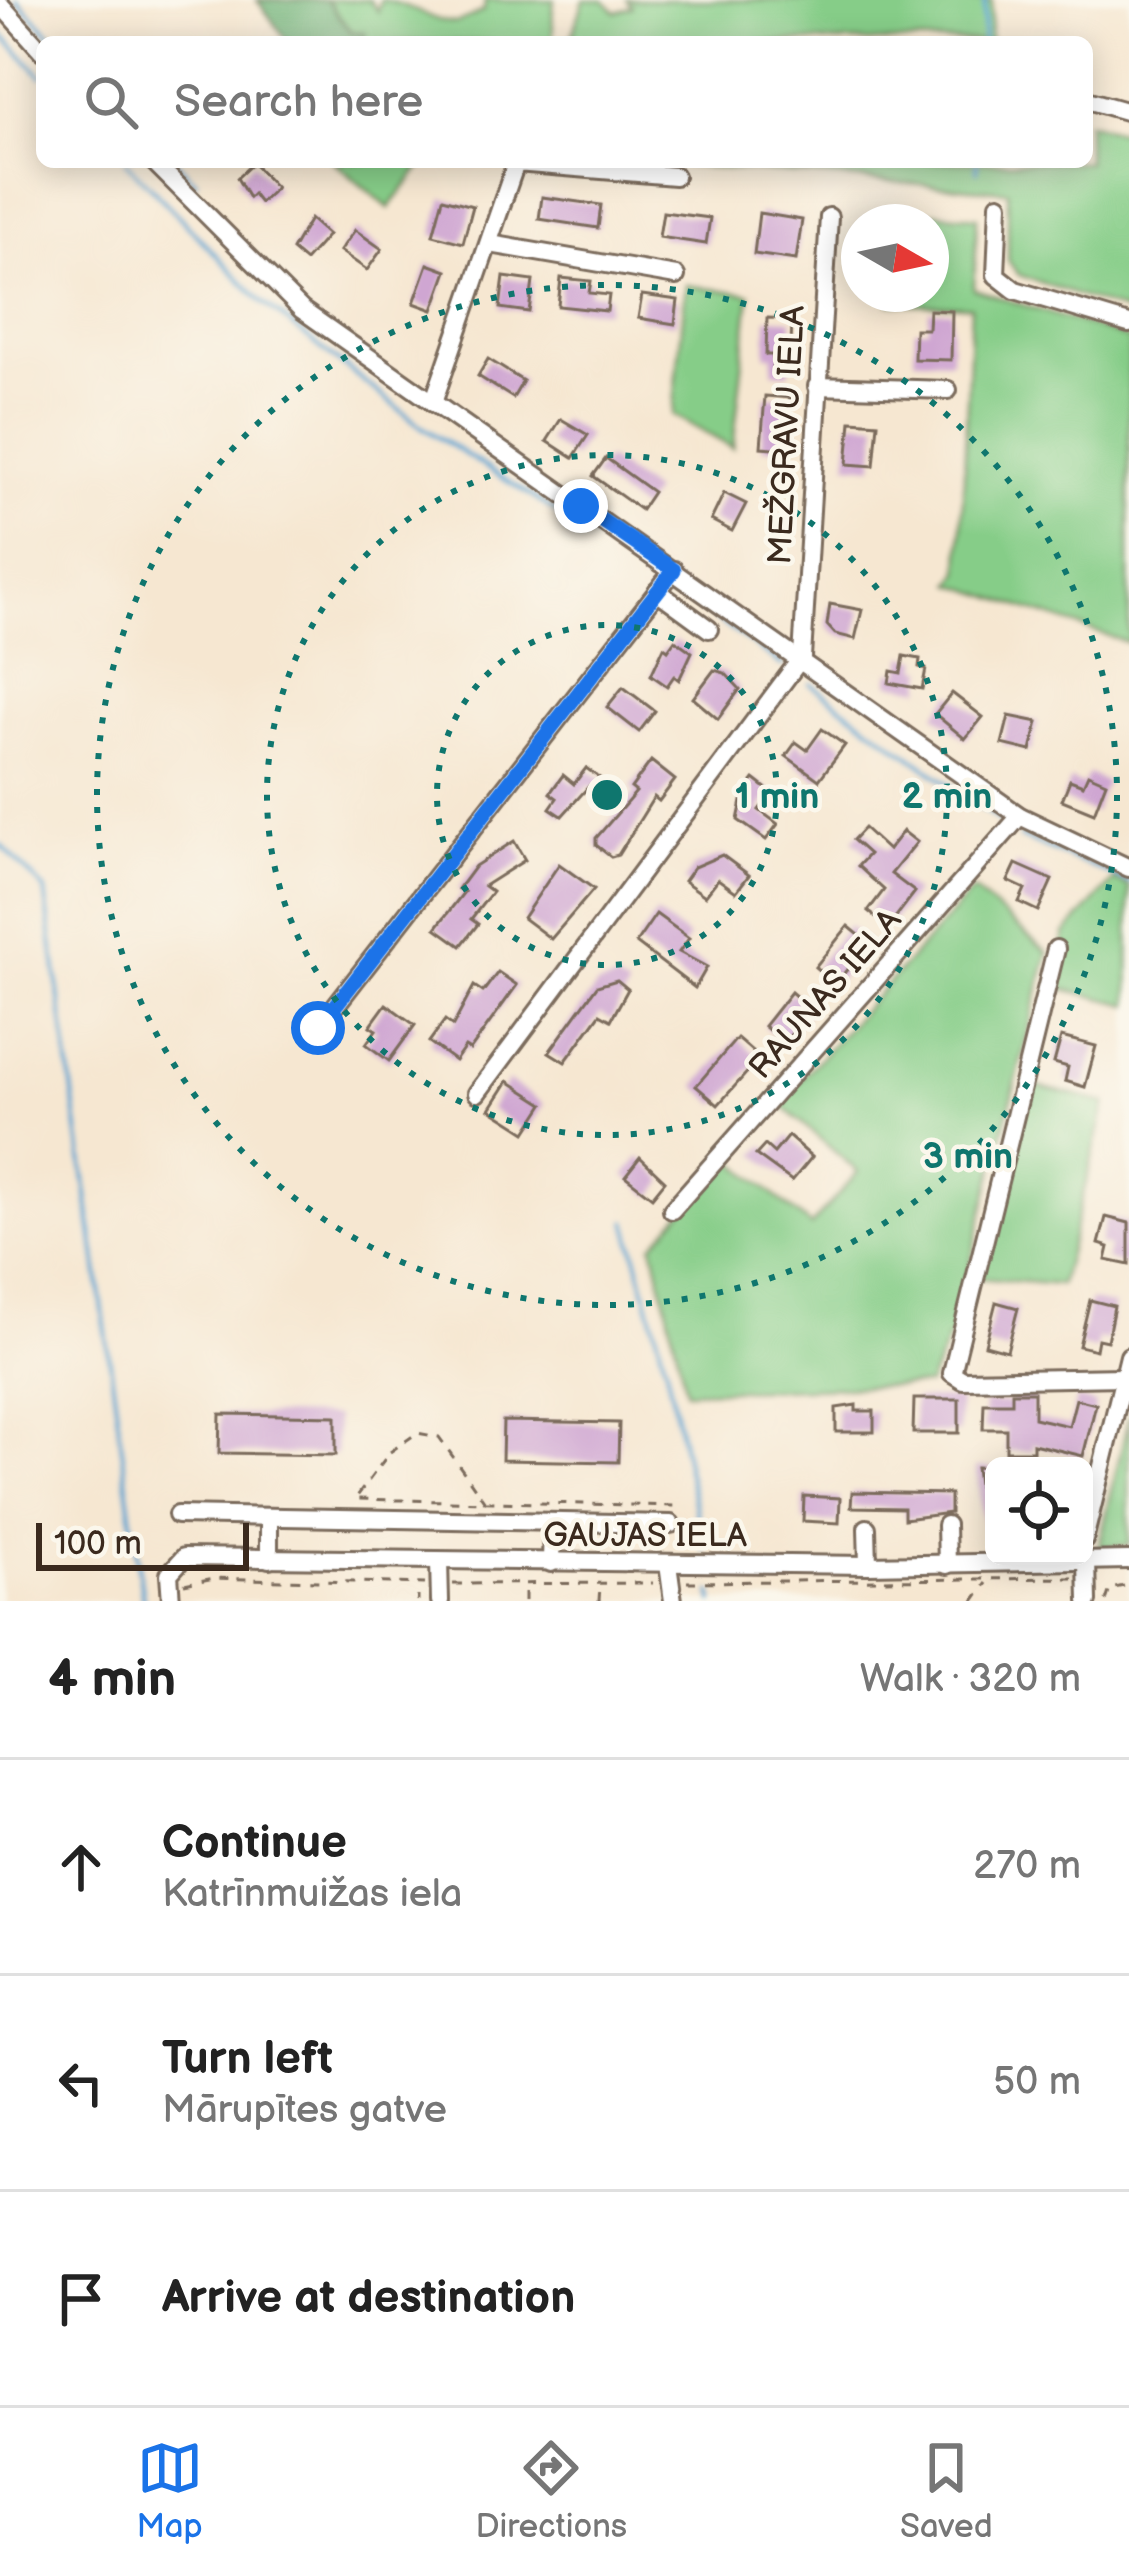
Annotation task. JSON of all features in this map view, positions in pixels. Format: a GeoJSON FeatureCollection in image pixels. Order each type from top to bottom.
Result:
{"type":"FeatureCollection","features":[{"type":"Feature","properties":{"kind":"street"},"geometry":{"type":"LineString","coordinates":[[0,4],[36,44]]}},
{"type":"Feature","properties":{"kind":"street"},"geometry":{"type":"LineString","coordinates":[[1093,102],[1129,112]]}},
{"type":"Feature","properties":{"kind":"street"},"geometry":{"type":"LineString","coordinates":[[160,168],[302,310],[802,657],[1020,816],[1129,868]]}},
{"type":"Feature","properties":{"kind":"street"},"geometry":{"type":"LineString","coordinates":[[433,403],[514,168]]}},
{"type":"Feature","properties":{"kind":"street"},"geometry":{"type":"LineString","coordinates":[[577,168],[675,176]]}},
{"type":"Feature","properties":{"kind":"street"},"geometry":{"type":"LineString","coordinates":[[999,204],[996,275],[1015,290],[1129,324]]}},
{"type":"Feature","properties":{"kind":"street","name":"MEŽGRAVU IELA"},"geometry":{"type":"LineString","coordinates":[[802,657],[829,217]]}},
{"type":"Feature","properties":{"kind":"street"},"geometry":{"type":"LineString","coordinates":[[490,244],[676,276]]}},
{"type":"Feature","properties":{"kind":"street"},"geometry":{"type":"LineString","coordinates":[[818,386],[948,389]]}},
{"type":"Feature","properties":{"kind":"street"},"geometry":{"type":"LineString","coordinates":[[318,1028],[674,570]]}},
{"type":"Feature","properties":{"kind":"street"},"geometry":{"type":"LineString","coordinates":[[657,591],[710,629]]}},
{"type":"Feature","properties":{"kind":"street"},"geometry":{"type":"LineString","coordinates":[[477,1093],[802,657]]}},
{"type":"Feature","properties":{"kind":"street","name":"RAUNAS IELA"},"geometry":{"type":"LineString","coordinates":[[672,1210],[1020,816]]}},
{"type":"Feature","properties":{"kind":"street"},"geometry":{"type":"LineString","coordinates":[[1056,949],[952,1373],[963,1380],[1124,1377]]}},
{"type":"Feature","properties":{"kind":"street"},"geometry":{"type":"LineString","coordinates":[[1093,1503],[1129,1356]]}},
{"type":"Feature","properties":{"kind":"street"},"geometry":{"type":"LineString","coordinates":[[177,1515],[552,1522],[674,1515]]}},
{"type":"Feature","properties":{"kind":"street"},"geometry":{"type":"LineString","coordinates":[[269,1517],[269,1558]]}},
{"type":"Feature","properties":{"kind":"street"},"geometry":{"type":"LineString","coordinates":[[551,1563],[552,1522]]}},
{"type":"Feature","properties":{"kind":"street"},"geometry":{"type":"LineString","coordinates":[[946,1525],[946,1565]]}},
{"type":"Feature","properties":{"kind":"street"},"geometry":{"type":"LineString","coordinates":[[867,1528],[868,1565]]}},
{"type":"Feature","properties":{"kind":"street","name":"GAUJAS IELA"},"geometry":{"type":"LineString","coordinates":[[173,1586],[184,1557],[551,1563],[668,1573],[985,1565]]}},
{"type":"Feature","properties":{"kind":"street","name":"GAUJAS IELA"},"geometry":{"type":"LineString","coordinates":[[1093,1563],[1129,1560]]}},
{"type":"Feature","properties":{"kind":"street"},"geometry":{"type":"LineString","coordinates":[[439,1561],[440,1593]]}},
{"type":"Feature","properties":{"kind":"street"},"geometry":{"type":"LineString","coordinates":[[1085,1565],[1088,1601]]}},
{"type":"Feature","properties":{"kind":"street"},"geometry":{"type":"LineString","coordinates":[[668,1573],[673,1601]]}},
{"type":"Feature","properties":{"kind":"path"},"geometry":{"type":"LineString","coordinates":[[485,1502],[439,1437],[416,1433],[390,1452],[356,1499],[674,1515]]}},
{"type":"Feature","properties":{"kind":"path"},"geometry":{"type":"LineString","coordinates":[[173,1586],[214,1578],[440,1593],[600,1584],[668,1573],[988,1582],[1080,1565]]}},
{"type":"Feature","properties":{"kind":"path"},"geometry":{"type":"LineString","coordinates":[[974,1601],[988,1582]]}},
{"type":"Feature","properties":{"kind":"path"},"geometry":{"type":"LineString","coordinates":[[599,1601],[600,1584]]}},
{"type":"Feature","properties":{"kind":"path"},"geometry":{"type":"LineString","coordinates":[[525,1601],[526,1585]]}},
{"type":"Feature","properties":{"kind":"path"},"geometry":{"type":"LineString","coordinates":[[1106,1601],[1110,1589],[1129,1585]]}},
{"type":"Feature","properties":{"kind":"green space"},"geometry":{"type":"Polygon","coordinates":[[[257,0],[326,0],[351,32],[365,32],[365,36],[284,36],[257,0]]]}},
{"type":"Feature","properties":{"kind":"green space"},"geometry":{"type":"Polygon","coordinates":[[[326,0],[369,0],[378,11],[380,0],[389,1],[456,23],[484,11],[485,0],[555,0],[552,36],[362,36],[364,33],[351,32],[326,0]]]}},
{"type":"Feature","properties":{"kind":"green space"},"geometry":{"type":"Polygon","coordinates":[[[584,0],[604,0],[616,12],[632,7],[627,0],[992,1],[990,36],[572,36],[584,0]]]}},
{"type":"Feature","properties":{"kind":"green space"},"geometry":{"type":"Polygon","coordinates":[[[1093,124],[1129,134],[1127,313],[1019,275],[1008,261],[1008,191],[719,168],[1093,168],[1093,124]]]}},
{"type":"Feature","properties":{"kind":"green space"},"geometry":{"type":"Polygon","coordinates":[[[341,168],[420,168],[389,208],[341,168]]]}},
{"type":"Feature","properties":{"kind":"green space"},"geometry":{"type":"Polygon","coordinates":[[[949,214],[977,217],[974,289],[1129,339],[1129,643],[953,584],[960,571],[971,306],[949,305],[949,214]]]}},
{"type":"Feature","properties":{"kind":"green space"},"geometry":{"type":"Polygon","coordinates":[[[686,285],[750,294],[733,448],[673,415],[686,285]]]}},
{"type":"Feature","properties":{"kind":"green space"},"geometry":{"type":"Polygon","coordinates":[[[1114,880],[1129,887],[1129,1005],[1055,987],[1065,934],[1114,880]]]}},
{"type":"Feature","properties":{"kind":"green space"},"geometry":{"type":"Polygon","coordinates":[[[973,890],[1048,953],[956,1321],[928,1385],[686,1391],[653,1245],[730,1158],[811,1226],[858,1172],[779,1103],[973,890]]]}},
{"type":"Feature","properties":{"kind":"green space"},"geometry":{"type":"Polygon","coordinates":[[[1028,1084],[1106,1103],[1060,1285],[978,1278],[1028,1084]]]}},
{"type":"Feature","properties":{"kind":"green space"},"geometry":{"type":"Polygon","coordinates":[[[1129,1415],[1129,1545],[1099,1547],[1129,1415]]]}},
{"type":"Feature","properties":{"kind":"building"},"geometry":{"type":"Polygon","coordinates":[[[248,168],[258,168],[276,188],[260,203],[253,194],[249,198],[237,178],[248,168]]]}},
{"type":"Feature","properties":{"kind":"building"},"geometry":{"type":"Polygon","coordinates":[[[542,197],[601,205],[598,228],[539,219],[542,197]]]}},
{"type":"Feature","properties":{"kind":"building"},"geometry":{"type":"Polygon","coordinates":[[[443,198],[473,206],[463,243],[433,235],[443,198]]]}},
{"type":"Feature","properties":{"kind":"building"},"geometry":{"type":"Polygon","coordinates":[[[663,212],[710,218],[706,244],[659,237],[663,212]]]}},
{"type":"Feature","properties":{"kind":"building"},"geometry":{"type":"Polygon","coordinates":[[[759,213],[802,220],[796,260],[754,254],[759,213]]]}},
{"type":"Feature","properties":{"kind":"building"},"geometry":{"type":"Polygon","coordinates":[[[310,219],[328,235],[305,261],[292,250],[310,219]]]}},
{"type":"Feature","properties":{"kind":"building"},"geometry":{"type":"Polygon","coordinates":[[[355,230],[382,249],[367,270],[340,251],[355,230]]]}},
{"type":"Feature","properties":{"kind":"building"},"geometry":{"type":"Polygon","coordinates":[[[428,264],[447,271],[433,310],[414,303],[428,264]]]}},
{"type":"Feature","properties":{"kind":"building"},"geometry":{"type":"Polygon","coordinates":[[[504,277],[533,281],[529,312],[500,308],[504,277]]]}},
{"type":"Feature","properties":{"kind":"building"},"geometry":{"type":"Polygon","coordinates":[[[561,278],[591,281],[589,293],[609,295],[607,311],[558,306],[561,278]]]}},
{"type":"Feature","properties":{"kind":"building"},"geometry":{"type":"Polygon","coordinates":[[[642,295],[678,300],[675,324],[638,318],[642,295]]]}},
{"type":"Feature","properties":{"kind":"building"},"geometry":{"type":"Polygon","coordinates":[[[952,311],[951,360],[914,359],[915,329],[928,329],[929,312],[952,311]]]}},
{"type":"Feature","properties":{"kind":"building"},"geometry":{"type":"Polygon","coordinates":[[[767,318],[792,319],[790,373],[772,372],[773,355],[766,355],[767,318]]]}},
{"type":"Feature","properties":{"kind":"building"},"geometry":{"type":"Polygon","coordinates":[[[488,359],[523,381],[513,398],[478,376],[488,359]]]}},
{"type":"Feature","properties":{"kind":"building"},"geometry":{"type":"Polygon","coordinates":[[[765,396],[791,398],[787,449],[761,447],[765,396]]]}},
{"type":"Feature","properties":{"kind":"building"},"geometry":{"type":"Polygon","coordinates":[[[561,419],[588,435],[573,458],[547,441],[561,419]]]}},
{"type":"Feature","properties":{"kind":"building"},"geometry":{"type":"Polygon","coordinates":[[[851,421],[878,423],[874,466],[847,464],[851,421]]]}},
{"type":"Feature","properties":{"kind":"building"},"geometry":{"type":"Polygon","coordinates":[[[606,458],[653,492],[641,510],[593,476],[606,458]]]}},
{"type":"Feature","properties":{"kind":"building"},"geometry":{"type":"Polygon","coordinates":[[[724,493],[746,504],[732,531],[711,520],[724,493]]]}},
{"type":"Feature","properties":{"kind":"building"},"geometry":{"type":"Polygon","coordinates":[[[830,604],[862,610],[855,639],[835,634],[827,625],[830,604]]]}},
{"type":"Feature","properties":{"kind":"building"},"geometry":{"type":"Polygon","coordinates":[[[675,640],[692,652],[679,680],[674,676],[667,686],[651,675],[664,647],[668,650],[675,640]]]}},
{"type":"Feature","properties":{"kind":"building"},"geometry":{"type":"Polygon","coordinates":[[[904,656],[920,659],[919,667],[926,669],[922,689],[889,683],[891,671],[901,673],[904,656]]]}},
{"type":"Feature","properties":{"kind":"building"},"geometry":{"type":"Polygon","coordinates":[[[714,670],[725,673],[740,689],[718,719],[693,698],[714,670]]]}},
{"type":"Feature","properties":{"kind":"building"},"geometry":{"type":"Polygon","coordinates":[[[623,687],[655,711],[639,732],[607,707],[623,687]]]}},
{"type":"Feature","properties":{"kind":"building"},"geometry":{"type":"Polygon","coordinates":[[[952,693],[983,717],[965,739],[935,714],[952,693]]]}},
{"type":"Feature","properties":{"kind":"building"},"geometry":{"type":"Polygon","coordinates":[[[1009,716],[1038,722],[1031,751],[1002,744],[1009,716]]]}},
{"type":"Feature","properties":{"kind":"building"},"geometry":{"type":"Polygon","coordinates":[[[822,729],[845,745],[819,780],[786,756],[796,742],[807,750],[822,729]]]}},
{"type":"Feature","properties":{"kind":"building"},"geometry":{"type":"Polygon","coordinates":[[[651,761],[675,780],[659,801],[654,797],[618,855],[611,857],[596,845],[596,838],[636,792],[631,788],[651,761]]]}},
{"type":"Feature","properties":{"kind":"building"},"geometry":{"type":"Polygon","coordinates":[[[586,768],[604,781],[597,790],[590,785],[562,816],[550,808],[557,798],[550,793],[563,775],[574,784],[586,768]]]}},
{"type":"Feature","properties":{"kind":"building"},"geometry":{"type":"Polygon","coordinates":[[[1088,774],[1106,782],[1094,813],[1062,800],[1070,780],[1083,785],[1088,774]]]}},
{"type":"Feature","properties":{"kind":"building"},"geometry":{"type":"Polygon","coordinates":[[[754,779],[772,793],[759,810],[778,824],[766,840],[738,820],[744,792],[754,779]]]}},
{"type":"Feature","properties":{"kind":"building"},"geometry":{"type":"Polygon","coordinates":[[[864,828],[888,850],[903,831],[917,842],[891,874],[915,892],[888,927],[868,911],[884,890],[858,866],[869,854],[853,840],[864,828]]]}},
{"type":"Feature","properties":{"kind":"building"},"geometry":{"type":"Polygon","coordinates":[[[514,841],[525,860],[484,886],[492,892],[471,919],[478,924],[461,946],[436,928],[464,892],[458,889],[475,866],[514,841]]]}},
{"type":"Feature","properties":{"kind":"building"},"geometry":{"type":"Polygon","coordinates":[[[722,855],[749,875],[736,892],[718,879],[705,896],[684,881],[694,867],[722,855]]]}},
{"type":"Feature","properties":{"kind":"building"},"geometry":{"type":"Polygon","coordinates":[[[559,864],[594,889],[551,939],[523,918],[559,864]]]}},
{"type":"Feature","properties":{"kind":"building"},"geometry":{"type":"Polygon","coordinates":[[[1016,864],[1052,880],[1038,911],[1019,902],[1025,889],[1008,881],[1016,864]]]}},
{"type":"Feature","properties":{"kind":"building"},"geometry":{"type":"Polygon","coordinates":[[[656,914],[689,938],[679,952],[707,967],[695,988],[636,943],[656,914]]]}},
{"type":"Feature","properties":{"kind":"building"},"geometry":{"type":"Polygon","coordinates":[[[848,926],[869,943],[835,984],[815,967],[848,926]]]}},
{"type":"Feature","properties":{"kind":"building"},"geometry":{"type":"Polygon","coordinates":[[[498,972],[517,985],[470,1050],[465,1047],[455,1061],[429,1042],[445,1020],[453,1026],[474,986],[483,992],[498,972]]]}},
{"type":"Feature","properties":{"kind":"building"},"geometry":{"type":"Polygon","coordinates":[[[617,980],[628,989],[611,1020],[600,1014],[565,1062],[549,1052],[597,986],[617,980]]]}},
{"type":"Feature","properties":{"kind":"building"},"geometry":{"type":"Polygon","coordinates":[[[791,992],[811,1009],[784,1043],[764,1026],[791,992]]]}},
{"type":"Feature","properties":{"kind":"building"},"geometry":{"type":"Polygon","coordinates":[[[386,1004],[415,1025],[389,1061],[366,1044],[376,1030],[370,1026],[386,1004]]]}},
{"type":"Feature","properties":{"kind":"building"},"geometry":{"type":"Polygon","coordinates":[[[1061,1037],[1096,1046],[1085,1087],[1065,1081],[1068,1067],[1054,1063],[1061,1037]]]}},
{"type":"Feature","properties":{"kind":"building"},"geometry":{"type":"Polygon","coordinates":[[[737,1038],[760,1058],[718,1105],[696,1086],[737,1038]]]}},
{"type":"Feature","properties":{"kind":"building"},"geometry":{"type":"Polygon","coordinates":[[[508,1081],[544,1104],[526,1132],[490,1109],[508,1081]]]}},
{"type":"Feature","properties":{"kind":"building"},"geometry":{"type":"Polygon","coordinates":[[[788,1136],[812,1157],[792,1181],[756,1155],[765,1145],[774,1153],[788,1136]]]}},
{"type":"Feature","properties":{"kind":"building"},"geometry":{"type":"Polygon","coordinates":[[[640,1157],[665,1181],[652,1197],[625,1176],[640,1157]]]}},
{"type":"Feature","properties":{"kind":"building"},"geometry":{"type":"Polygon","coordinates":[[[1106,1217],[1129,1223],[1129,1265],[1106,1260],[1109,1247],[1099,1244],[1106,1217]]]}},
{"type":"Feature","properties":{"kind":"building"},"geometry":{"type":"Polygon","coordinates":[[[1090,1300],[1114,1306],[1107,1341],[1098,1339],[1096,1350],[1079,1346],[1090,1300]]]}},
{"type":"Feature","properties":{"kind":"building"},"geometry":{"type":"Polygon","coordinates":[[[996,1302],[1018,1308],[1007,1351],[985,1345],[996,1302]]]}},
{"type":"Feature","properties":{"kind":"building"},"geometry":{"type":"Polygon","coordinates":[[[1012,1392],[1034,1392],[1034,1418],[1069,1426],[1076,1399],[1096,1404],[1083,1456],[1033,1444],[1033,1451],[1006,1451],[1006,1429],[983,1429],[984,1403],[1012,1403],[1012,1392]]]}},
{"type":"Feature","properties":{"kind":"building"},"geometry":{"type":"Polygon","coordinates":[[[914,1399],[959,1399],[959,1433],[913,1433],[914,1399]]]}},
{"type":"Feature","properties":{"kind":"building"},"geometry":{"type":"Polygon","coordinates":[[[856,1405],[856,1411],[874,1411],[874,1432],[836,1432],[836,1408],[856,1405]]]}},
{"type":"Feature","properties":{"kind":"building"},"geometry":{"type":"Polygon","coordinates":[[[220,1414],[336,1416],[336,1455],[219,1453],[220,1414]]]}},
{"type":"Feature","properties":{"kind":"building"},"geometry":{"type":"Polygon","coordinates":[[[503,1421],[619,1423],[618,1462],[502,1460],[503,1421]]]}},
{"type":"Feature","properties":{"kind":"building"},"geometry":{"type":"Polygon","coordinates":[[[976,1467],[985,1468],[984,1536],[976,1467]]]}},
{"type":"Feature","properties":{"kind":"building"},"geometry":{"type":"Polygon","coordinates":[[[852,1492],[950,1494],[950,1513],[904,1519],[904,1508],[851,1507],[852,1492]]]}},
{"type":"Feature","properties":{"kind":"building"},"geometry":{"type":"Polygon","coordinates":[[[804,1496],[840,1498],[839,1523],[803,1521],[804,1496]]]}},
{"type":"Feature","properties":{"kind":"waterway"},"geometry":{"type":"LineString","coordinates":[[17,0],[52,36]]}},
{"type":"Feature","properties":{"kind":"waterway"},"geometry":{"type":"LineString","coordinates":[[983,36],[985,0]]}},
{"type":"Feature","properties":{"kind":"waterway"},"geometry":{"type":"LineString","coordinates":[[0,33],[36,70]]}},
{"type":"Feature","properties":{"kind":"waterway"},"geometry":{"type":"LineString","coordinates":[[132,168],[262,302],[422,427],[655,575]]}},
{"type":"Feature","properties":{"kind":"waterway"},"geometry":{"type":"LineString","coordinates":[[182,168],[196,182]]}},
{"type":"Feature","properties":{"kind":"waterway"},"geometry":{"type":"LineString","coordinates":[[671,587],[782,665]]}},
{"type":"Feature","properties":{"kind":"waterway"},"geometry":{"type":"LineString","coordinates":[[811,684],[1001,822]]}},
{"type":"Feature","properties":{"kind":"waterway"},"geometry":{"type":"LineString","coordinates":[[1020,837],[1129,882]]}},
{"type":"Feature","properties":{"kind":"waterway"},"geometry":{"type":"LineString","coordinates":[[0,844],[45,890],[143,1601]]}},
{"type":"Feature","properties":{"kind":"waterway"},"geometry":{"type":"LineString","coordinates":[[627,1221],[666,1368],[704,1549]]}},
{"type":"Feature","properties":{"kind":"waterway"},"geometry":{"type":"LineString","coordinates":[[712,1593],[713,1601]]}},
{"type":"Feature","properties":{"kind":"route"},"geometry":{"type":"LineString","coordinates":[[318,1028],[674,570],[581,506]]}}]}
